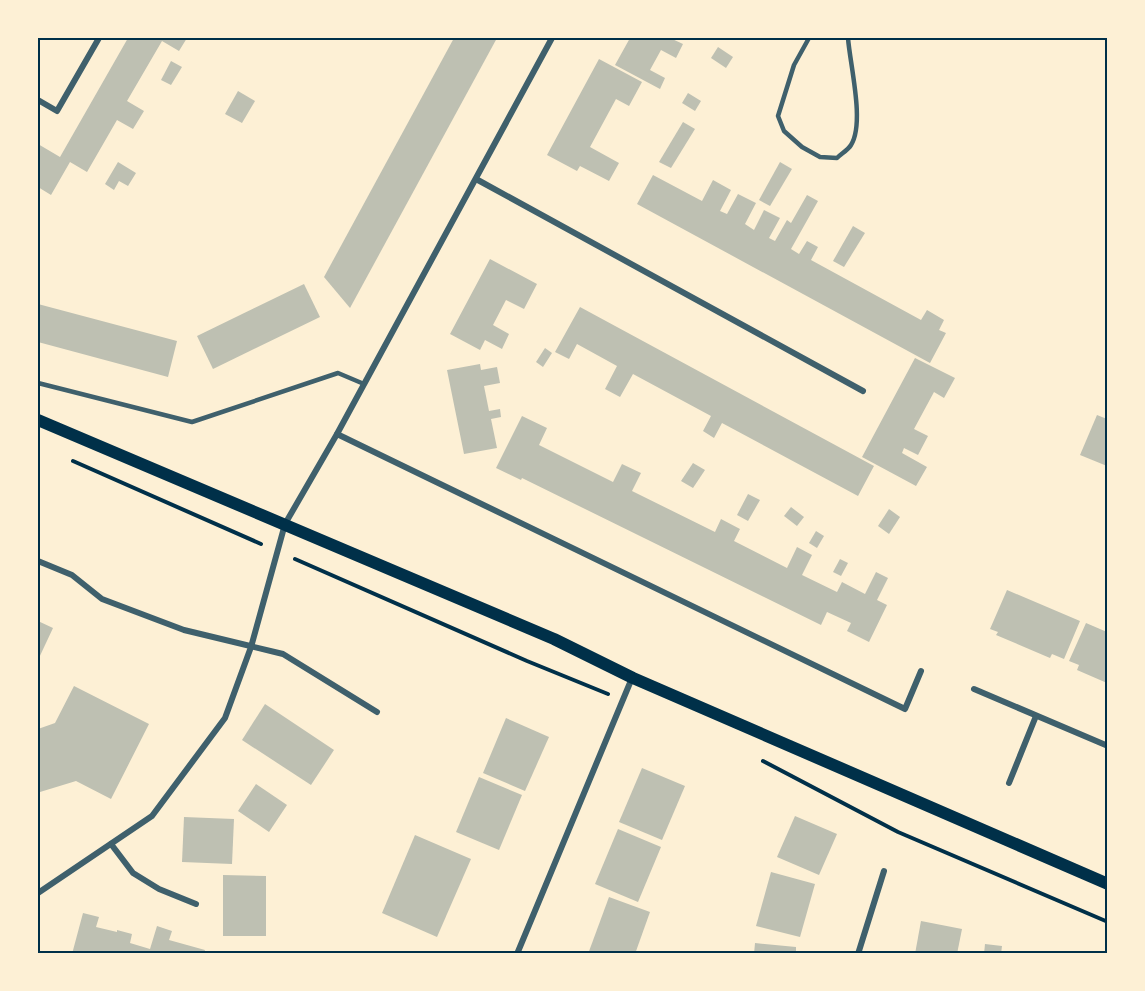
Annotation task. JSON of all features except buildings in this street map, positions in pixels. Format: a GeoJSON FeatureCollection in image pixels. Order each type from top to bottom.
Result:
{"type":"FeatureCollection","features":[{"type":"Feature","properties":{"kind":"main road"},"geometry":{"type":"LineString","coordinates":[[38,420],[554,639],[633,678],[1107,885]]}},
{"type":"Feature","properties":{"kind":"street"},"geometry":{"type":"LineString","coordinates":[[38,99],[57,111],[99,38]]}},
{"type":"Feature","properties":{"kind":"street"},"geometry":{"type":"LineString","coordinates":[[38,893],[152,816],[225,718],[251,647],[285,524],[337,434],[552,38]]}},
{"type":"Feature","properties":{"kind":"street"},"geometry":{"type":"LineString","coordinates":[[476,179],[863,391]]}},
{"type":"Feature","properties":{"kind":"street"},"geometry":{"type":"LineString","coordinates":[[337,434],[905,708],[921,671]]}},
{"type":"Feature","properties":{"kind":"street"},"geometry":{"type":"LineString","coordinates":[[38,561],[72,575],[102,599],[184,630],[283,654],[377,712]]}},
{"type":"Feature","properties":{"kind":"street"},"geometry":{"type":"LineString","coordinates":[[517,954],[633,678]]}},
{"type":"Feature","properties":{"kind":"street"},"geometry":{"type":"LineString","coordinates":[[974,689],[1107,746]]}},
{"type":"Feature","properties":{"kind":"street"},"geometry":{"type":"LineString","coordinates":[[1009,783],[1036,716]]}},
{"type":"Feature","properties":{"kind":"street"},"geometry":{"type":"LineString","coordinates":[[111,843],[133,873],[159,889],[196,904]]}},
{"type":"Feature","properties":{"kind":"street"},"geometry":{"type":"LineString","coordinates":[[858,954],[884,871]]}},
{"type":"Feature","properties":{"kind":"lane"},"geometry":{"type":"LineString","coordinates":[[809,38],[794,65],[778,116],[784,131],[802,147],[820,157],[837,158],[851,146],[857,128],[855,87],[848,38]]}},
{"type":"Feature","properties":{"kind":"lane"},"geometry":{"type":"LineString","coordinates":[[38,383],[192,422],[338,372],[364,384]]}},
{"type":"Feature","properties":{"kind":"path"},"geometry":{"type":"LineString","coordinates":[[67,459],[527,661],[623,700]]}},
{"type":"Feature","properties":{"kind":"path"},"geometry":{"type":"LineString","coordinates":[[758,758],[898,832],[1107,922]]}}]}
